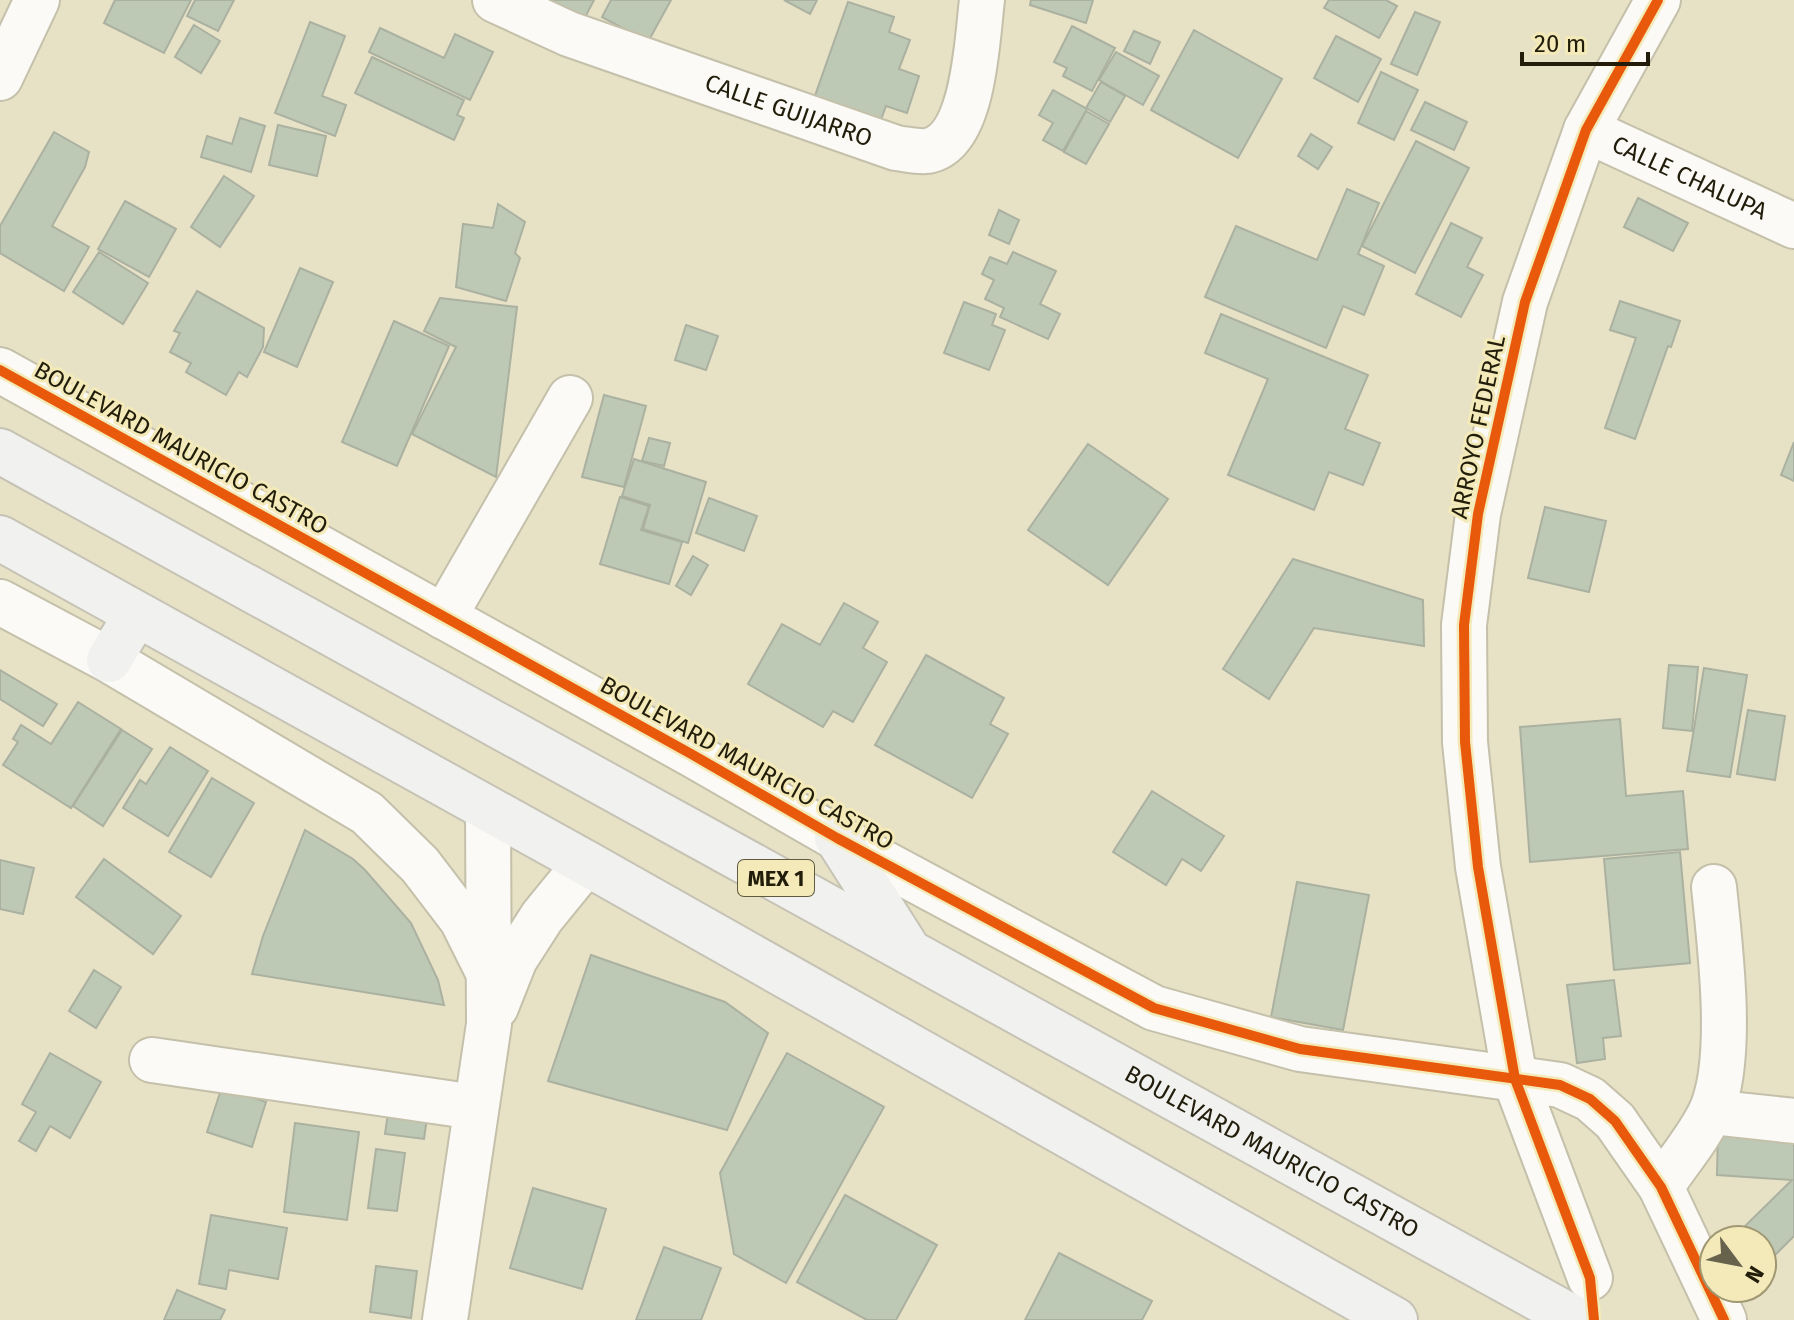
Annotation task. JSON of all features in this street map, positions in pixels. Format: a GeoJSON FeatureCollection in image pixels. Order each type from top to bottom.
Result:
{"type":"FeatureCollection","features":[{"type":"Feature","properties":{"kind":"main road","name":"BOULEVARD MAURICIO CASTRO"},"geometry":{"type":"LineString","coordinates":[[0,451],[1577,1320]]}},
{"type":"Feature","properties":{"kind":"main road"},"geometry":{"type":"LineString","coordinates":[[0,538],[586,863],[1395,1320]]}},
{"type":"Feature","properties":{"kind":"main road"},"geometry":{"type":"LineString","coordinates":[[109,660],[136,615]]}},
{"type":"Feature","properties":{"kind":"main road"},"geometry":{"type":"LineString","coordinates":[[837,838],[908,950]]}},
{"type":"Feature","properties":{"kind":"street"},"geometry":{"type":"LineString","coordinates":[[0,78],[37,0]]}},
{"type":"Feature","properties":{"kind":"street","name":"CALLE GUIJARRO"},"geometry":{"type":"LineString","coordinates":[[495,0],[569,34],[896,148],[929,151],[951,137],[968,103],[982,0]]}},
{"type":"Feature","properties":{"kind":"street","name":"ARROYO FEDERAL"},"geometry":{"type":"LineString","coordinates":[[1590,1278],[1515,1079],[1477,851],[1465,742],[1464,625],[1478,514],[1525,302],[1586,130],[1658,0]]}},
{"type":"Feature","properties":{"kind":"street","name":"CALLE CHALUPA"},"geometry":{"type":"LineString","coordinates":[[1586,130],[1794,226]]}},
{"type":"Feature","properties":{"kind":"street","name":"BOULEVARD MAURICIO CASTRO"},"geometry":{"type":"LineString","coordinates":[[0,370],[837,838],[1154,1008],[1300,1049],[1560,1085],[1590,1099],[1615,1121],[1661,1187],[1724,1320]]}},
{"type":"Feature","properties":{"kind":"street"},"geometry":{"type":"LineString","coordinates":[[444,617],[570,398]]}},
{"type":"Feature","properties":{"kind":"street"},"geometry":{"type":"LineString","coordinates":[[0,602],[109,660],[367,813],[420,865],[437,887],[462,920],[489,974]]}},
{"type":"Feature","properties":{"kind":"street"},"geometry":{"type":"LineString","coordinates":[[445,1320],[489,1024],[488,809]]}},
{"type":"Feature","properties":{"kind":"street"},"geometry":{"type":"LineString","coordinates":[[489,1024],[515,959],[542,917],[586,863]]}},
{"type":"Feature","properties":{"kind":"street"},"geometry":{"type":"LineString","coordinates":[[1661,1187],[1711,1112],[1718,1091],[1722,1051],[1722,989],[1714,887]]}},
{"type":"Feature","properties":{"kind":"street"},"geometry":{"type":"LineString","coordinates":[[152,1060],[475,1107]]}},
{"type":"Feature","properties":{"kind":"street"},"geometry":{"type":"LineString","coordinates":[[1711,1112],[1794,1121]]}},
{"type":"Feature","properties":{"kind":"building"},"geometry":{"type":"Polygon","coordinates":[[[115,0],[191,0],[164,53],[104,23],[115,0]]]}},
{"type":"Feature","properties":{"kind":"building"},"geometry":{"type":"Polygon","coordinates":[[[195,0],[234,0],[218,31],[187,16],[195,0]]]}},
{"type":"Feature","properties":{"kind":"building"},"geometry":{"type":"Polygon","coordinates":[[[526,0],[594,0],[580,27],[526,0]]]}},
{"type":"Feature","properties":{"kind":"building"},"geometry":{"type":"Polygon","coordinates":[[[611,0],[671,0],[648,42],[602,17],[611,0]]]}},
{"type":"Feature","properties":{"kind":"building"},"geometry":{"type":"Polygon","coordinates":[[[784,0],[817,0],[810,14],[784,0]]]}},
{"type":"Feature","properties":{"kind":"building"},"geometry":{"type":"Polygon","coordinates":[[[1031,0],[1093,0],[1086,23],[1030,5],[1031,0]]]}},
{"type":"Feature","properties":{"kind":"building"},"geometry":{"type":"Polygon","coordinates":[[[1329,0],[1386,0],[1397,6],[1379,38],[1324,8],[1329,0]]]}},
{"type":"Feature","properties":{"kind":"building"},"geometry":{"type":"Polygon","coordinates":[[[848,2],[894,17],[889,32],[910,40],[899,69],[919,76],[907,113],[886,106],[876,133],[810,110],[848,2]]]}},
{"type":"Feature","properties":{"kind":"building"},"geometry":{"type":"Polygon","coordinates":[[[1415,12],[1440,22],[1417,75],[1391,64],[1415,12]]]}},
{"type":"Feature","properties":{"kind":"building"},"geometry":{"type":"Polygon","coordinates":[[[310,22],[345,36],[322,96],[346,105],[335,136],[275,113],[310,22]]]}},
{"type":"Feature","properties":{"kind":"building"},"geometry":{"type":"Polygon","coordinates":[[[194,25],[220,41],[201,73],[175,57],[194,25]]]}},
{"type":"Feature","properties":{"kind":"building"},"geometry":{"type":"Polygon","coordinates":[[[1072,26],[1115,48],[1092,91],[1063,76],[1067,68],[1054,62],[1072,26]]]}},
{"type":"Feature","properties":{"kind":"building"},"geometry":{"type":"Polygon","coordinates":[[[380,28],[444,58],[455,34],[493,52],[470,100],[369,52],[380,28]]]}},
{"type":"Feature","properties":{"kind":"building"},"geometry":{"type":"Polygon","coordinates":[[[1194,30],[1282,79],[1238,158],[1151,110],[1194,30]]]}},
{"type":"Feature","properties":{"kind":"building"},"geometry":{"type":"Polygon","coordinates":[[[1134,31],[1160,42],[1150,64],[1124,51],[1134,31]]]}},
{"type":"Feature","properties":{"kind":"building"},"geometry":{"type":"Polygon","coordinates":[[[1336,36],[1381,59],[1358,102],[1314,78],[1336,36]]]}},
{"type":"Feature","properties":{"kind":"building"},"geometry":{"type":"Polygon","coordinates":[[[1116,52],[1159,76],[1143,105],[1099,80],[1116,52]]]}},
{"type":"Feature","properties":{"kind":"building"},"geometry":{"type":"Polygon","coordinates":[[[372,57],[464,100],[457,115],[464,118],[454,140],[355,93],[372,57]]]}},
{"type":"Feature","properties":{"kind":"building"},"geometry":{"type":"Polygon","coordinates":[[[1381,72],[1418,90],[1394,140],[1358,123],[1381,72]]]}},
{"type":"Feature","properties":{"kind":"building"},"geometry":{"type":"Polygon","coordinates":[[[1101,82],[1125,96],[1110,122],[1086,108],[1101,82]]]}},
{"type":"Feature","properties":{"kind":"building"},"geometry":{"type":"Polygon","coordinates":[[[1053,90],[1087,109],[1063,151],[1043,140],[1053,123],[1039,115],[1053,90]]]}},
{"type":"Feature","properties":{"kind":"building"},"geometry":{"type":"Polygon","coordinates":[[[1425,102],[1467,122],[1454,150],[1411,130],[1425,102]]]}},
{"type":"Feature","properties":{"kind":"building"},"geometry":{"type":"Polygon","coordinates":[[[1086,111],[1109,124],[1086,164],[1064,152],[1086,111]]]}},
{"type":"Feature","properties":{"kind":"building"},"geometry":{"type":"Polygon","coordinates":[[[240,118],[265,126],[251,172],[201,157],[207,136],[232,144],[240,118]]]}},
{"type":"Feature","properties":{"kind":"building"},"geometry":{"type":"Polygon","coordinates":[[[278,125],[326,136],[317,176],[269,165],[278,125]]]}},
{"type":"Feature","properties":{"kind":"building"},"geometry":{"type":"Polygon","coordinates":[[[54,132],[89,152],[85,167],[52,226],[89,247],[64,291],[0,253],[0,226],[54,132]]]}},
{"type":"Feature","properties":{"kind":"building"},"geometry":{"type":"Polygon","coordinates":[[[1311,134],[1332,147],[1318,169],[1298,156],[1311,134]]]}},
{"type":"Feature","properties":{"kind":"building"},"geometry":{"type":"Polygon","coordinates":[[[1416,141],[1469,168],[1415,273],[1362,246],[1416,141]]]}},
{"type":"Feature","properties":{"kind":"building"},"geometry":{"type":"Polygon","coordinates":[[[224,176],[254,196],[220,247],[191,227],[224,176]]]}},
{"type":"Feature","properties":{"kind":"building"},"geometry":{"type":"Polygon","coordinates":[[[1347,189],[1379,203],[1358,254],[1384,266],[1364,315],[1343,306],[1326,348],[1205,297],[1236,226],[1317,260],[1347,189]]]}},
{"type":"Feature","properties":{"kind":"building"},"geometry":{"type":"Polygon","coordinates":[[[1638,198],[1688,223],[1673,251],[1624,227],[1638,198]]]}},
{"type":"Feature","properties":{"kind":"building"},"geometry":{"type":"Polygon","coordinates":[[[125,201],[176,229],[149,277],[98,249],[125,201]]]}},
{"type":"Feature","properties":{"kind":"building"},"geometry":{"type":"Polygon","coordinates":[[[498,204],[525,222],[515,253],[520,258],[506,301],[456,287],[463,224],[493,228],[498,204]]]}},
{"type":"Feature","properties":{"kind":"building"},"geometry":{"type":"Polygon","coordinates":[[[999,210],[1019,220],[1009,244],[989,235],[999,210]]]}},
{"type":"Feature","properties":{"kind":"building"},"geometry":{"type":"Polygon","coordinates":[[[1451,223],[1482,238],[1467,267],[1483,275],[1461,317],[1416,294],[1451,223]]]}},
{"type":"Feature","properties":{"kind":"building"},"geometry":{"type":"Polygon","coordinates":[[[99,252],[148,283],[123,324],[73,292],[99,252]]]}},
{"type":"Feature","properties":{"kind":"building"},"geometry":{"type":"Polygon","coordinates":[[[1013,252],[1056,271],[1040,304],[1060,314],[1048,339],[1000,317],[1004,308],[985,299],[994,280],[982,274],[990,257],[1007,264],[1013,252]]]}},
{"type":"Feature","properties":{"kind":"building"},"geometry":{"type":"Polygon","coordinates":[[[300,268],[333,282],[297,367],[264,352],[300,268]]]}},
{"type":"Feature","properties":{"kind":"building"},"geometry":{"type":"Polygon","coordinates":[[[197,291],[264,328],[263,347],[247,377],[239,372],[226,395],[186,372],[191,363],[170,352],[180,333],[174,331],[197,291]]]}},
{"type":"Feature","properties":{"kind":"building"},"geometry":{"type":"Polygon","coordinates":[[[440,298],[517,307],[496,477],[412,434],[456,347],[424,331],[440,298]]]}},
{"type":"Feature","properties":{"kind":"building"},"geometry":{"type":"Polygon","coordinates":[[[1620,301],[1680,321],[1635,439],[1605,428],[1636,338],[1610,330],[1620,301]]]}},
{"type":"Feature","properties":{"kind":"building"},"geometry":{"type":"Polygon","coordinates":[[[964,302],[996,314],[992,325],[1005,330],[989,370],[944,353],[964,302]]]}},
{"type":"Feature","properties":{"kind":"building"},"geometry":{"type":"Polygon","coordinates":[[[1221,314],[1368,375],[1345,429],[1380,443],[1363,485],[1329,472],[1314,510],[1228,475],[1268,379],[1205,353],[1221,314]]]}},
{"type":"Feature","properties":{"kind":"building"},"geometry":{"type":"Polygon","coordinates":[[[394,321],[449,346],[397,466],[342,442],[394,321]]]}},
{"type":"Feature","properties":{"kind":"building"},"geometry":{"type":"Polygon","coordinates":[[[686,325],[718,336],[706,370],[675,360],[686,325]]]}},
{"type":"Feature","properties":{"kind":"building"},"geometry":{"type":"Polygon","coordinates":[[[604,395],[646,406],[624,487],[582,477],[604,395]]]}},
{"type":"Feature","properties":{"kind":"building"},"geometry":{"type":"Polygon","coordinates":[[[649,438],[670,443],[664,466],[642,461],[649,438]]]}},
{"type":"Feature","properties":{"kind":"building"},"geometry":{"type":"Polygon","coordinates":[[[1794,442],[1794,481],[1781,475],[1794,442]]]}},
{"type":"Feature","properties":{"kind":"building"},"geometry":{"type":"Polygon","coordinates":[[[1088,444],[1168,499],[1108,585],[1028,530],[1088,444]]]}},
{"type":"Feature","properties":{"kind":"building"},"geometry":{"type":"Polygon","coordinates":[[[634,459],[706,482],[688,543],[643,529],[650,505],[622,496],[634,459]]]}},
{"type":"Feature","properties":{"kind":"building"},"geometry":{"type":"Polygon","coordinates":[[[620,497],[649,506],[641,530],[682,542],[669,584],[600,564],[620,497]]]}},
{"type":"Feature","properties":{"kind":"building"},"geometry":{"type":"Polygon","coordinates":[[[709,498],[757,516],[744,551],[696,533],[709,498]]]}},
{"type":"Feature","properties":{"kind":"building"},"geometry":{"type":"Polygon","coordinates":[[[1545,507],[1606,521],[1589,592],[1528,578],[1545,507]]]}},
{"type":"Feature","properties":{"kind":"building"},"geometry":{"type":"Polygon","coordinates":[[[693,556],[708,565],[691,595],[676,586],[693,556]]]}},
{"type":"Feature","properties":{"kind":"building"},"geometry":{"type":"Polygon","coordinates":[[[1293,559],[1423,600],[1424,646],[1314,628],[1269,699],[1223,669],[1293,559]]]}},
{"type":"Feature","properties":{"kind":"building"},"geometry":{"type":"Polygon","coordinates":[[[844,603],[878,622],[863,648],[887,662],[853,722],[833,711],[823,727],[748,684],[782,624],[820,645],[844,603]]]}},
{"type":"Feature","properties":{"kind":"building"},"geometry":{"type":"Polygon","coordinates":[[[926,655],[1004,698],[990,724],[1008,734],[972,798],[875,745],[926,655]]]}},
{"type":"Feature","properties":{"kind":"building"},"geometry":{"type":"Polygon","coordinates":[[[1669,665],[1698,667],[1692,731],[1663,728],[1669,665]]]}},
{"type":"Feature","properties":{"kind":"building"},"geometry":{"type":"Polygon","coordinates":[[[1704,668],[1747,675],[1730,777],[1687,771],[1704,668]]]}},
{"type":"Feature","properties":{"kind":"building"},"geometry":{"type":"Polygon","coordinates":[[[0,670],[57,704],[43,726],[0,699],[0,670]]]}},
{"type":"Feature","properties":{"kind":"building"},"geometry":{"type":"Polygon","coordinates":[[[78,702],[121,729],[71,808],[3,765],[18,742],[13,739],[21,725],[51,744],[78,702]]]}},
{"type":"Feature","properties":{"kind":"building"},"geometry":{"type":"Polygon","coordinates":[[[1748,710],[1785,716],[1775,780],[1737,774],[1748,710]]]}},
{"type":"Feature","properties":{"kind":"building"},"geometry":{"type":"Polygon","coordinates":[[[1620,719],[1626,796],[1683,791],[1688,849],[1530,862],[1520,727],[1620,719]]]}},
{"type":"Feature","properties":{"kind":"building"},"geometry":{"type":"Polygon","coordinates":[[[122,730],[152,749],[103,826],[73,806],[122,730]]]}},
{"type":"Feature","properties":{"kind":"building"},"geometry":{"type":"Polygon","coordinates":[[[170,747],[208,771],[168,836],[123,808],[140,780],[146,784],[170,747]]]}},
{"type":"Feature","properties":{"kind":"building"},"geometry":{"type":"Polygon","coordinates":[[[212,778],[254,803],[211,877],[169,852],[212,778]]]}},
{"type":"Feature","properties":{"kind":"building"},"geometry":{"type":"Polygon","coordinates":[[[1152,791],[1224,836],[1201,871],[1182,859],[1166,885],[1113,852],[1152,791]]]}},
{"type":"Feature","properties":{"kind":"building"},"geometry":{"type":"Polygon","coordinates":[[[305,830],[353,859],[411,923],[438,980],[444,1005],[252,974],[263,936],[305,830]]]}},
{"type":"Feature","properties":{"kind":"building"},"geometry":{"type":"Polygon","coordinates":[[[1680,852],[1690,963],[1614,970],[1604,859],[1680,852]]]}},
{"type":"Feature","properties":{"kind":"building"},"geometry":{"type":"Polygon","coordinates":[[[104,859],[181,916],[153,954],[76,897],[104,859]]]}},
{"type":"Feature","properties":{"kind":"building"},"geometry":{"type":"Polygon","coordinates":[[[0,860],[34,868],[23,914],[0,909],[0,860]]]}},
{"type":"Feature","properties":{"kind":"building"},"geometry":{"type":"Polygon","coordinates":[[[1297,882],[1369,895],[1343,1030],[1271,1017],[1297,882]]]}},
{"type":"Feature","properties":{"kind":"building"},"geometry":{"type":"Polygon","coordinates":[[[591,955],[725,1002],[768,1033],[727,1130],[548,1081],[591,955]]]}},
{"type":"Feature","properties":{"kind":"building"},"geometry":{"type":"Polygon","coordinates":[[[94,970],[121,987],[96,1028],[69,1011],[94,970]]]}},
{"type":"Feature","properties":{"kind":"building"},"geometry":{"type":"Polygon","coordinates":[[[1614,980],[1621,1036],[1603,1038],[1605,1059],[1577,1063],[1567,985],[1614,980]]]}},
{"type":"Feature","properties":{"kind":"building"},"geometry":{"type":"Polygon","coordinates":[[[50,1053],[101,1082],[70,1138],[50,1126],[36,1151],[19,1141],[36,1112],[22,1104],[50,1053]]]}},
{"type":"Feature","properties":{"kind":"building"},"geometry":{"type":"Polygon","coordinates":[[[787,1053],[884,1107],[786,1283],[734,1254],[720,1173],[787,1053]]]}},
{"type":"Feature","properties":{"kind":"building"},"geometry":{"type":"Polygon","coordinates":[[[222,1087],[266,1102],[252,1147],[207,1132],[222,1087]]]}},
{"type":"Feature","properties":{"kind":"building"},"geometry":{"type":"Polygon","coordinates":[[[389,1106],[428,1111],[424,1139],[385,1134],[389,1106]]]}},
{"type":"Feature","properties":{"kind":"building"},"geometry":{"type":"Polygon","coordinates":[[[295,1123],[359,1132],[347,1220],[284,1212],[295,1123]]]}},
{"type":"Feature","properties":{"kind":"building"},"geometry":{"type":"Polygon","coordinates":[[[1718,1128],[1794,1135],[1794,1236],[1778,1252],[1778,1224],[1747,1224],[1792,1180],[1717,1175],[1718,1128]]]}},
{"type":"Feature","properties":{"kind":"building"},"geometry":{"type":"Polygon","coordinates":[[[376,1149],[405,1153],[397,1211],[368,1208],[376,1149]]]}},
{"type":"Feature","properties":{"kind":"building"},"geometry":{"type":"Polygon","coordinates":[[[533,1188],[606,1209],[582,1289],[510,1268],[533,1188]]]}},
{"type":"Feature","properties":{"kind":"building"},"geometry":{"type":"Polygon","coordinates":[[[845,1195],[937,1245],[896,1320],[867,1320],[797,1282],[845,1195]]]}},
{"type":"Feature","properties":{"kind":"building"},"geometry":{"type":"Polygon","coordinates":[[[211,1215],[287,1228],[278,1279],[229,1270],[226,1289],[199,1284],[211,1215]]]}},
{"type":"Feature","properties":{"kind":"building"},"geometry":{"type":"Polygon","coordinates":[[[664,1247],[721,1268],[701,1320],[636,1320],[664,1247]]]}},
{"type":"Feature","properties":{"kind":"building"},"geometry":{"type":"Polygon","coordinates":[[[1059,1253],[1152,1301],[1142,1320],[1025,1320],[1059,1253]]]}},
{"type":"Feature","properties":{"kind":"building"},"geometry":{"type":"Polygon","coordinates":[[[376,1266],[417,1271],[411,1318],[370,1312],[376,1266]]]}},
{"type":"Feature","properties":{"kind":"building"},"geometry":{"type":"Polygon","coordinates":[[[177,1290],[225,1310],[220,1320],[164,1320],[177,1290]]]}},
{"type":"Feature","properties":{"kind":"cycle path"},"geometry":{"type":"LineString","coordinates":[[1594,1320],[1590,1278],[1515,1079],[1478,867],[1465,742],[1464,625],[1478,514],[1525,302],[1586,130],[1658,0]]}},
{"type":"Feature","properties":{"kind":"cycle path"},"geometry":{"type":"LineString","coordinates":[[0,370],[837,838],[1154,1008],[1300,1049],[1560,1085],[1590,1099],[1615,1121],[1661,1187],[1724,1320]]}}]}
